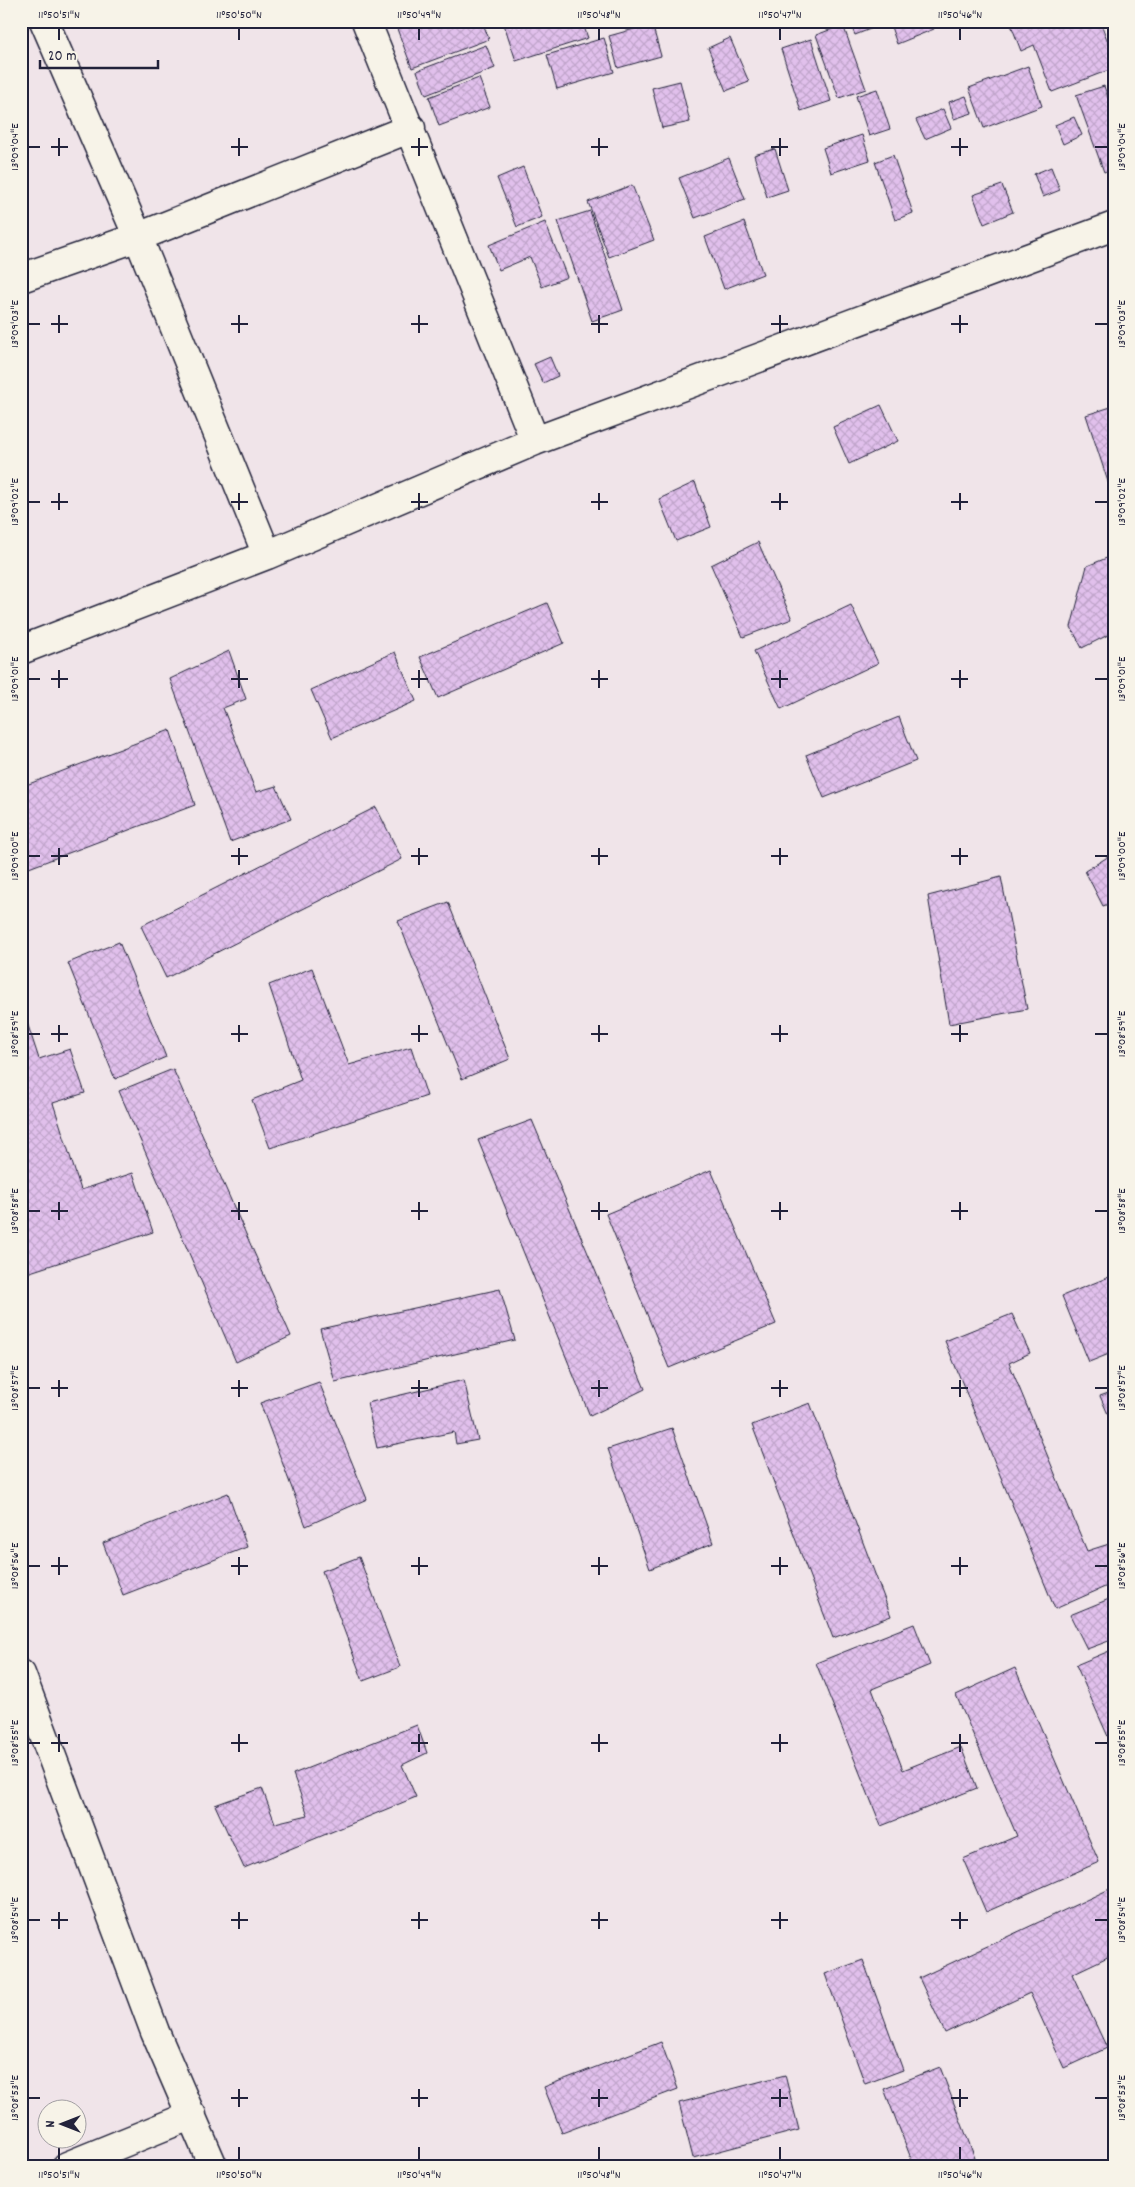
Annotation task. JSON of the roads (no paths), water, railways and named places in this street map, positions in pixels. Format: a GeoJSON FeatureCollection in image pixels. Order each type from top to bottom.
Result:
{"type":"FeatureCollection","features":[{"type":"Feature","properties":{"kind":"street"},"geometry":{"type":"LineString","coordinates":[[44,21],[138,237],[267,555]]}},
{"type":"Feature","properties":{"kind":"street"},"geometry":{"type":"LineString","coordinates":[[366,21],[411,128],[535,441]]}},
{"type":"Feature","properties":{"kind":"street"},"geometry":{"type":"LineString","coordinates":[[21,278],[138,237],[411,128]]}},
{"type":"Feature","properties":{"kind":"street"},"geometry":{"type":"LineString","coordinates":[[21,650],[267,555],[535,441],[1114,226]]}},
{"type":"Feature","properties":{"kind":"street"},"geometry":{"type":"LineString","coordinates":[[21,1674],[155,2032],[213,2166]]}},
{"type":"Feature","properties":{"kind":"street"},"geometry":{"type":"LineString","coordinates":[[67,2166],[192,2115]]}}]}
